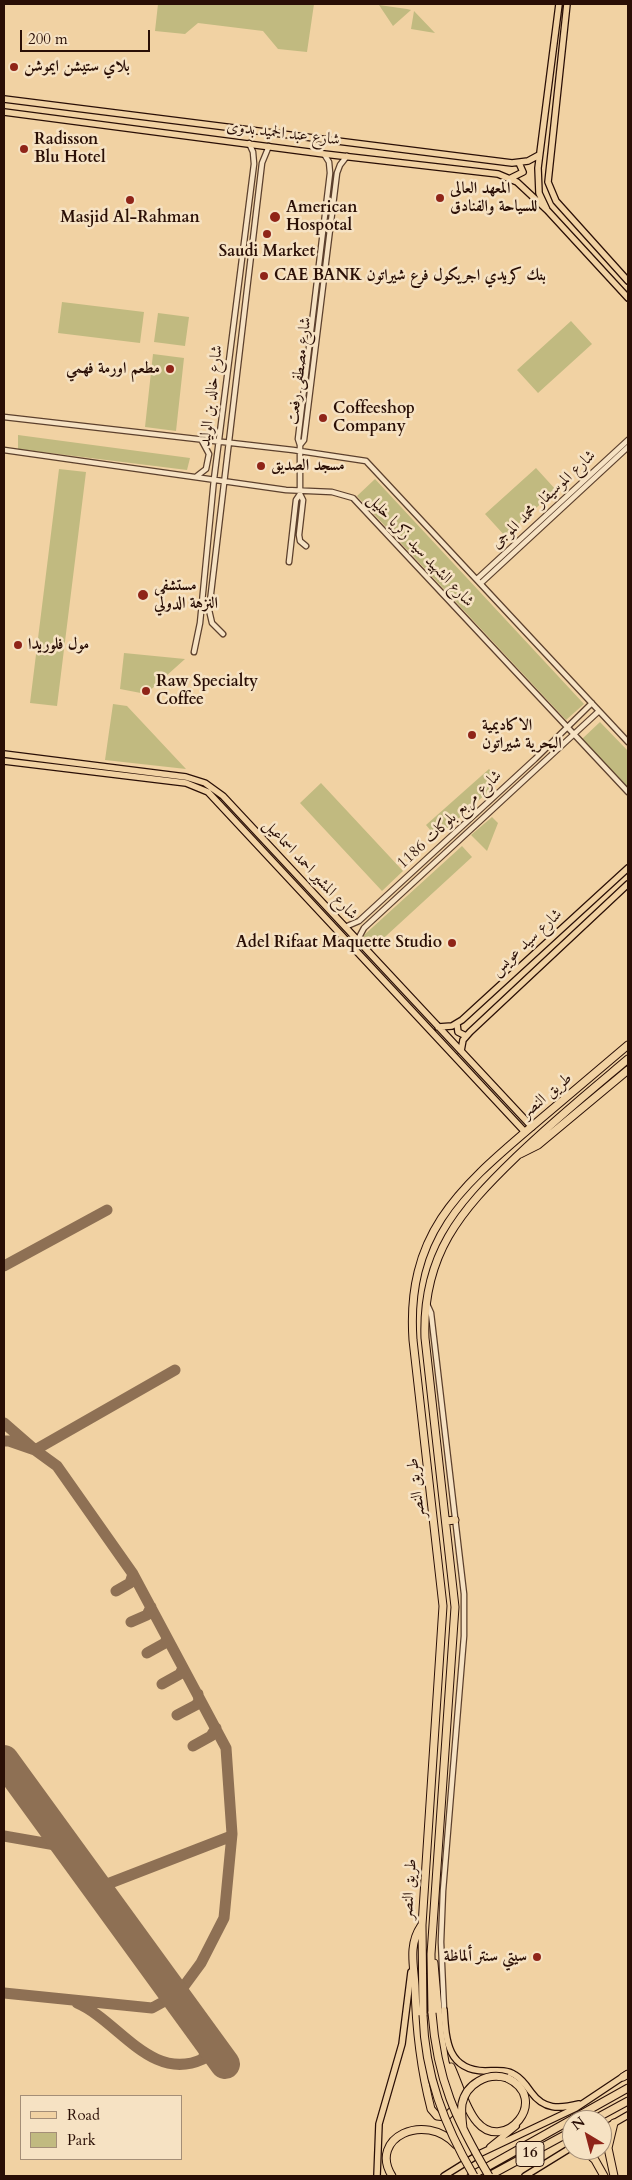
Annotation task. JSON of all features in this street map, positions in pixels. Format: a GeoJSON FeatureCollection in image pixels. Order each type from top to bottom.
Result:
{"type":"FeatureCollection","features":[{"type":"Feature","properties":{"kind":"highway","name":"طريق النصر"},"geometry":{"type":"LineString","coordinates":[[473,2176],[442,2114],[431,2082],[424,2042],[422,1925],[443,1620],[425,1476],[412,1330],[419,1272],[428,1244],[448,1207],[480,1171],[628,1045]]}},
{"type":"Feature","properties":{"kind":"highway","name":"طريق النصر"},"geometry":{"type":"LineString","coordinates":[[439,2010],[431,1954],[455,1620],[451,1520],[426,1338],[427,1304],[438,1258],[453,1227],[473,1200],[538,1136],[628,1059]]}},
{"type":"Feature","properties":{"kind":"highway"},"geometry":{"type":"LineString","coordinates":[[519,1154],[538,1145],[628,1070]]}},
{"type":"Feature","properties":{"kind":"highway"},"geometry":{"type":"LineString","coordinates":[[435,1890],[443,1891]]}},
{"type":"Feature","properties":{"kind":"highway"},"geometry":{"type":"LineString","coordinates":[[422,1925],[414,1941],[411,1970],[414,1982],[417,2045],[427,2096],[434,2113],[446,2117],[455,2108],[456,2102],[443,2048],[439,2010]]}},
{"type":"Feature","properties":{"kind":"highway"},"geometry":{"type":"LineString","coordinates":[[439,2010],[441,2074],[450,2104],[464,2133],[489,2176]]}},
{"type":"Feature","properties":{"kind":"highway"},"geometry":{"type":"LineString","coordinates":[[443,2048],[477,2123],[494,2131],[506,2129],[521,2121],[525,2108],[524,2095],[517,2085],[507,2078],[486,2078],[469,2089],[462,2104],[464,2133]]}},
{"type":"Feature","properties":{"kind":"highway","name":"16"},"geometry":{"type":"LineString","coordinates":[[473,2176],[628,2088]]}},
{"type":"Feature","properties":{"kind":"highway"},"geometry":{"type":"LineString","coordinates":[[611,2110],[628,2101]]}},
{"type":"Feature","properties":{"kind":"highway"},"geometry":{"type":"LineString","coordinates":[[614,2123],[608,2148],[614,2176]]}},
{"type":"Feature","properties":{"kind":"highway"},"geometry":{"type":"LineString","coordinates":[[392,2176],[387,2163],[388,2150],[395,2140],[405,2132],[415,2129],[430,2129],[444,2135],[456,2145]]}},
{"type":"Feature","properties":{"kind":"highway","name":"16"},"geometry":{"type":"LineString","coordinates":[[489,2176],[562,2136]]}},
{"type":"Feature","properties":{"kind":"highway"},"geometry":{"type":"LineString","coordinates":[[595,2160],[604,2176]]}},
{"type":"Feature","properties":{"kind":"main road","name":"شارع عبد الحميد بدوى"},"geometry":{"type":"LineString","coordinates":[[547,210],[538,187],[539,155],[559,4]]}},
{"type":"Feature","properties":{"kind":"main road"},"geometry":{"type":"LineString","coordinates":[[567,4],[548,182],[556,201],[628,281]]}},
{"type":"Feature","properties":{"kind":"main road","name":"شارع عبد الحميد بدوى"},"geometry":{"type":"LineString","coordinates":[[4,99],[519,163],[539,155]]}},
{"type":"Feature","properties":{"kind":"main road","name":"شارع عبد الحميد بدوى"},"geometry":{"type":"LineString","coordinates":[[4,112],[324,154],[491,173],[511,178],[547,210],[628,298]]}},
{"type":"Feature","properties":{"kind":"main road"},"geometry":{"type":"LineString","coordinates":[[511,178],[523,172],[519,163]]}},
{"type":"Feature","properties":{"kind":"main road","name":"شارع المشير احمد اسماعيل"},"geometry":{"type":"LineString","coordinates":[[4,754],[178,776],[205,783],[223,796],[345,927],[525,1132]]}},
{"type":"Feature","properties":{"kind":"main road","name":"شارع المشير احمد اسماعيل"},"geometry":{"type":"LineString","coordinates":[[4,760],[186,783],[208,792],[532,1126]]}},
{"type":"Feature","properties":{"kind":"main road","name":"شارع سيد عويس"},"geometry":{"type":"LineString","coordinates":[[457,1024],[628,868]]}},
{"type":"Feature","properties":{"kind":"main road"},"geometry":{"type":"LineString","coordinates":[[461,1051],[466,1036],[628,884]]}},
{"type":"Feature","properties":{"kind":"main road"},"geometry":{"type":"LineString","coordinates":[[438,1027],[457,1024],[458,1032],[466,1036]]}},
{"type":"Feature","properties":{"kind":"main road"},"geometry":{"type":"LineString","coordinates":[[515,1121],[520,1120],[521,1115]]}},
{"type":"Feature","properties":{"kind":"main road"},"geometry":{"type":"LineString","coordinates":[[376,2176],[379,2124],[402,2044],[411,1970]]}},
{"type":"Feature","properties":{"kind":"main road"},"geometry":{"type":"LineString","coordinates":[[439,2010],[453,2056],[463,2067],[475,2070],[511,2072],[522,2080],[539,2102],[549,2106],[564,2108],[586,2103]]}},
{"type":"Feature","properties":{"kind":"main road"},"geometry":{"type":"LineString","coordinates":[[481,2153],[586,2103],[627,2075]]}},
{"type":"Feature","properties":{"kind":"main road"},"geometry":{"type":"LineString","coordinates":[[614,2123],[628,2115]]}},
{"type":"Feature","properties":{"kind":"main road"},"geometry":{"type":"LineString","coordinates":[[444,2176],[481,2153],[511,2131],[521,2121]]}},
{"type":"Feature","properties":{"kind":"main road","name":"16"},"geometry":{"type":"LineString","coordinates":[[525,2176],[562,2153]]}},
{"type":"Feature","properties":{"kind":"street","name":"شارع خالد بن الوليد"},"geometry":{"type":"LineString","coordinates":[[194,652],[200,623],[214,479],[254,156],[249,144]]}},
{"type":"Feature","properties":{"kind":"street","name":"شارع خالد بن الوليد"},"geometry":{"type":"LineString","coordinates":[[212,623],[209,610],[227,442],[264,156],[269,146]]}},
{"type":"Feature","properties":{"kind":"street","name":"شارع مصطفى رفعت"},"geometry":{"type":"LineString","coordinates":[[300,445],[298,439],[330,169],[324,154]]}},
{"type":"Feature","properties":{"kind":"street"},"geometry":{"type":"LineString","coordinates":[[254,156],[264,156]]}},
{"type":"Feature","properties":{"kind":"street","name":"شارع مصطفى رفعت"},"geometry":{"type":"LineString","coordinates":[[300,445],[304,440],[338,169],[347,156]]}},
{"type":"Feature","properties":{"kind":"street"},"geometry":{"type":"LineString","coordinates":[[330,169],[333,167],[338,169]]}},
{"type":"Feature","properties":{"kind":"street","name":"شارع الشهيد سيد زكريا خليل"},"geometry":{"type":"LineString","coordinates":[[4,417],[202,441],[227,442],[359,459],[369,463],[628,742]]}},
{"type":"Feature","properties":{"kind":"street","name":"شارع الموسيقار محمد الموجى"},"geometry":{"type":"LineString","coordinates":[[479,581],[628,440]]}},
{"type":"Feature","properties":{"kind":"street"},"geometry":{"type":"LineString","coordinates":[[195,476],[207,467],[209,451],[202,441]]}},
{"type":"Feature","properties":{"kind":"street"},"geometry":{"type":"LineString","coordinates":[[300,445],[300,492],[303,500],[300,541]]}},
{"type":"Feature","properties":{"kind":"street","name":"شارع الموسيقار محمد الموجى"},"geometry":{"type":"LineString","coordinates":[[479,581],[628,447]]}},
{"type":"Feature","properties":{"kind":"street","name":"شارع الشهيد سيد زكريا خليل"},"geometry":{"type":"LineString","coordinates":[[4,450],[300,492],[339,493],[356,501],[628,792]]}},
{"type":"Feature","properties":{"kind":"street"},"geometry":{"type":"LineString","coordinates":[[289,562],[296,498],[300,492]]}},
{"type":"Feature","properties":{"kind":"street"},"geometry":{"type":"LineString","coordinates":[[290,540],[300,541],[306,546]]}},
{"type":"Feature","properties":{"kind":"street"},"geometry":{"type":"LineString","coordinates":[[200,623],[206,625],[212,623],[223,634]]}},
{"type":"Feature","properties":{"kind":"street","name":"شارع مربع بلوكات 1186"},"geometry":{"type":"LineString","coordinates":[[345,927],[359,921],[592,703]]}},
{"type":"Feature","properties":{"kind":"street","name":"شارع مربع بلوكات 1186"},"geometry":{"type":"LineString","coordinates":[[357,941],[364,928],[600,711]]}},
{"type":"Feature","properties":{"kind":"street"},"geometry":{"type":"LineString","coordinates":[[418,866],[424,873]]}},
{"type":"Feature","properties":{"kind":"street"},"geometry":{"type":"LineString","coordinates":[[410,874],[416,881]]}},
{"type":"Feature","properties":{"kind":"street"},"geometry":{"type":"LineString","coordinates":[[439,2010],[443,1891],[465,1621],[463,1581],[451,1520]]}},
{"type":"Feature","properties":{"kind":"green space"},"geometry":{"type":"Polygon","coordinates":[[[158,4],[314,4],[307,52],[278,49],[263,31],[198,23],[185,34],[155,31],[158,4]]]}},
{"type":"Feature","properties":{"kind":"green space"},"geometry":{"type":"Polygon","coordinates":[[[379,5],[407,9],[411,10],[393,26],[379,5]]]}},
{"type":"Feature","properties":{"kind":"green space"},"geometry":{"type":"Polygon","coordinates":[[[414,11],[435,33],[411,29],[414,11]]]}},
{"type":"Feature","properties":{"kind":"green space"},"geometry":{"type":"Polygon","coordinates":[[[62,302],[144,312],[140,343],[58,333],[62,302]]]}},
{"type":"Feature","properties":{"kind":"green space"},"geometry":{"type":"Polygon","coordinates":[[[158,313],[189,317],[185,346],[154,342],[158,313]]]}},
{"type":"Feature","properties":{"kind":"green space"},"geometry":{"type":"Polygon","coordinates":[[[571,321],[592,344],[538,393],[517,370],[571,321]]]}},
{"type":"Feature","properties":{"kind":"green space"},"geometry":{"type":"Polygon","coordinates":[[[153,354],[184,358],[176,431],[145,427],[153,354]]]}},
{"type":"Feature","properties":{"kind":"green space"},"geometry":{"type":"Polygon","coordinates":[[[18,435],[190,458],[187,470],[18,449],[18,435]]]}},
{"type":"Feature","properties":{"kind":"green space"},"geometry":{"type":"Polygon","coordinates":[[[536,468],[556,490],[505,536],[485,514],[536,468]]]}},
{"type":"Feature","properties":{"kind":"green space"},"geometry":{"type":"Polygon","coordinates":[[[59,469],[86,472],[57,706],[30,703],[59,469]]]}},
{"type":"Feature","properties":{"kind":"green space"},"geometry":{"type":"Polygon","coordinates":[[[375,479],[584,704],[566,720],[357,496],[375,479]]]}},
{"type":"Feature","properties":{"kind":"green space"},"geometry":{"type":"Polygon","coordinates":[[[124,653],[185,659],[146,694],[120,689],[124,653]]]}},
{"type":"Feature","properties":{"kind":"green space"},"geometry":{"type":"Polygon","coordinates":[[[113,704],[127,706],[186,769],[105,760],[113,704]]]}},
{"type":"Feature","properties":{"kind":"green space"},"geometry":{"type":"Polygon","coordinates":[[[600,722],[628,751],[628,791],[582,739],[600,722]]]}},
{"type":"Feature","properties":{"kind":"green space"},"geometry":{"type":"Polygon","coordinates":[[[489,769],[500,781],[437,838],[426,825],[489,769]]]}},
{"type":"Feature","properties":{"kind":"green space"},"geometry":{"type":"Polygon","coordinates":[[[321,783],[403,871],[382,891],[300,803],[321,783]]]}},
{"type":"Feature","properties":{"kind":"green space"},"geometry":{"type":"Polygon","coordinates":[[[492,817],[498,823],[487,851],[471,835],[492,817]]]}},
{"type":"Feature","properties":{"kind":"green space"},"geometry":{"type":"Polygon","coordinates":[[[462,846],[472,857],[374,947],[363,936],[462,846]]]}},
{"type":"Feature","properties":{"kind":"taxiway"},"geometry":{"type":"LineString","coordinates":[[4,1266],[107,1210]]}},
{"type":"Feature","properties":{"kind":"taxiway"},"geometry":{"type":"LineString","coordinates":[[4,1423],[35,1450],[175,1370]]}},
{"type":"Feature","properties":{"kind":"taxiway"},"geometry":{"type":"LineString","coordinates":[[4,1441],[35,1450],[57,1466],[133,1574],[226,1748],[232,1834],[229,1837],[110,1883]]}},
{"type":"Feature","properties":{"kind":"taxiway"},"geometry":{"type":"LineString","coordinates":[[116,1591],[130,1583],[133,1574]]}},
{"type":"Feature","properties":{"kind":"taxiway"},"geometry":{"type":"LineString","coordinates":[[131,1622],[147,1615],[151,1607]]}},
{"type":"Feature","properties":{"kind":"taxiway"},"geometry":{"type":"LineString","coordinates":[[147,1653],[165,1643],[167,1638]]}},
{"type":"Feature","properties":{"kind":"taxiway"},"geometry":{"type":"LineString","coordinates":[[162,1684],[180,1674],[183,1668]]}},
{"type":"Feature","properties":{"kind":"taxiway"},"geometry":{"type":"LineString","coordinates":[[177,1715],[196,1705],[199,1701],[198,1694]]}},
{"type":"Feature","properties":{"kind":"taxiway"},"geometry":{"type":"LineString","coordinates":[[193,1746],[211,1736],[216,1728]]}},
{"type":"Feature","properties":{"kind":"taxiway"},"geometry":{"type":"LineString","coordinates":[[176,1997],[201,1963],[224,1918],[232,1834]]}},
{"type":"Feature","properties":{"kind":"taxiway"},"geometry":{"type":"LineString","coordinates":[[4,1836],[67,1847]]}},
{"type":"Feature","properties":{"kind":"taxiway"},"geometry":{"type":"LineString","coordinates":[[4,1993],[152,2008],[163,2002],[168,1994],[166,1983]]}},
{"type":"Feature","properties":{"kind":"taxiway"},"geometry":{"type":"LineString","coordinates":[[77,2003],[107,2023],[136,2047],[151,2057],[167,2063],[184,2064],[203,2059],[208,2042]]}},
{"type":"Feature","properties":{"kind":"runway"},"geometry":{"type":"LineString","coordinates":[[4,1760],[225,2064]]}},
{"type":"Feature","properties":{"kind":"place","name":"بلاي ستيشن ايموشن"},"geometry":{"type":"Point","coordinates":[14,67]}},
{"type":"Feature","properties":{"kind":"place","name":"Radisson Blu Hotel"},"geometry":{"type":"Point","coordinates":[24,149]}},
{"type":"Feature","properties":{"kind":"place","name":"المعهد العالى للسياحة والفنادق"},"geometry":{"type":"Point","coordinates":[440,198]}},
{"type":"Feature","properties":{"kind":"place","name":"Masjid Al-Rahman"},"geometry":{"type":"Point","coordinates":[130,200]}},
{"type":"Feature","properties":{"kind":"place","name":"American Hospotal"},"geometry":{"type":"Point","coordinates":[275,217]}},
{"type":"Feature","properties":{"kind":"place","name":"Saudi Market"},"geometry":{"type":"Point","coordinates":[267,234]}},
{"type":"Feature","properties":{"kind":"place","name":"CAE BANK بنك كريدي اجريكول فرع شيراتون"},"geometry":{"type":"Point","coordinates":[264,276]}},
{"type":"Feature","properties":{"kind":"place","name":"مطعم اورمة فهمي"},"geometry":{"type":"Point","coordinates":[170,369]}},
{"type":"Feature","properties":{"kind":"place","name":"Coffeeshop Company"},"geometry":{"type":"Point","coordinates":[323,418]}},
{"type":"Feature","properties":{"kind":"place","name":"مسجد الصديق"},"geometry":{"type":"Point","coordinates":[261,466]}},
{"type":"Feature","properties":{"kind":"place","name":"مستشفى النزهة الدولي"},"geometry":{"type":"Point","coordinates":[143,595]}},
{"type":"Feature","properties":{"kind":"place","name":"مول فلوريدا"},"geometry":{"type":"Point","coordinates":[18,645]}},
{"type":"Feature","properties":{"kind":"place","name":"Raw Specialty Coffee"},"geometry":{"type":"Point","coordinates":[146,691]}},
{"type":"Feature","properties":{"kind":"place","name":"الاكاديمية البحرية شيراتون"},"geometry":{"type":"Point","coordinates":[472,735]}},
{"type":"Feature","properties":{"kind":"place","name":"Adel Rifaat Maquette Studio"},"geometry":{"type":"Point","coordinates":[452,943]}},
{"type":"Feature","properties":{"kind":"place","name":"سيتي سنتر ألماظة"},"geometry":{"type":"Point","coordinates":[537,1957]}}]}
